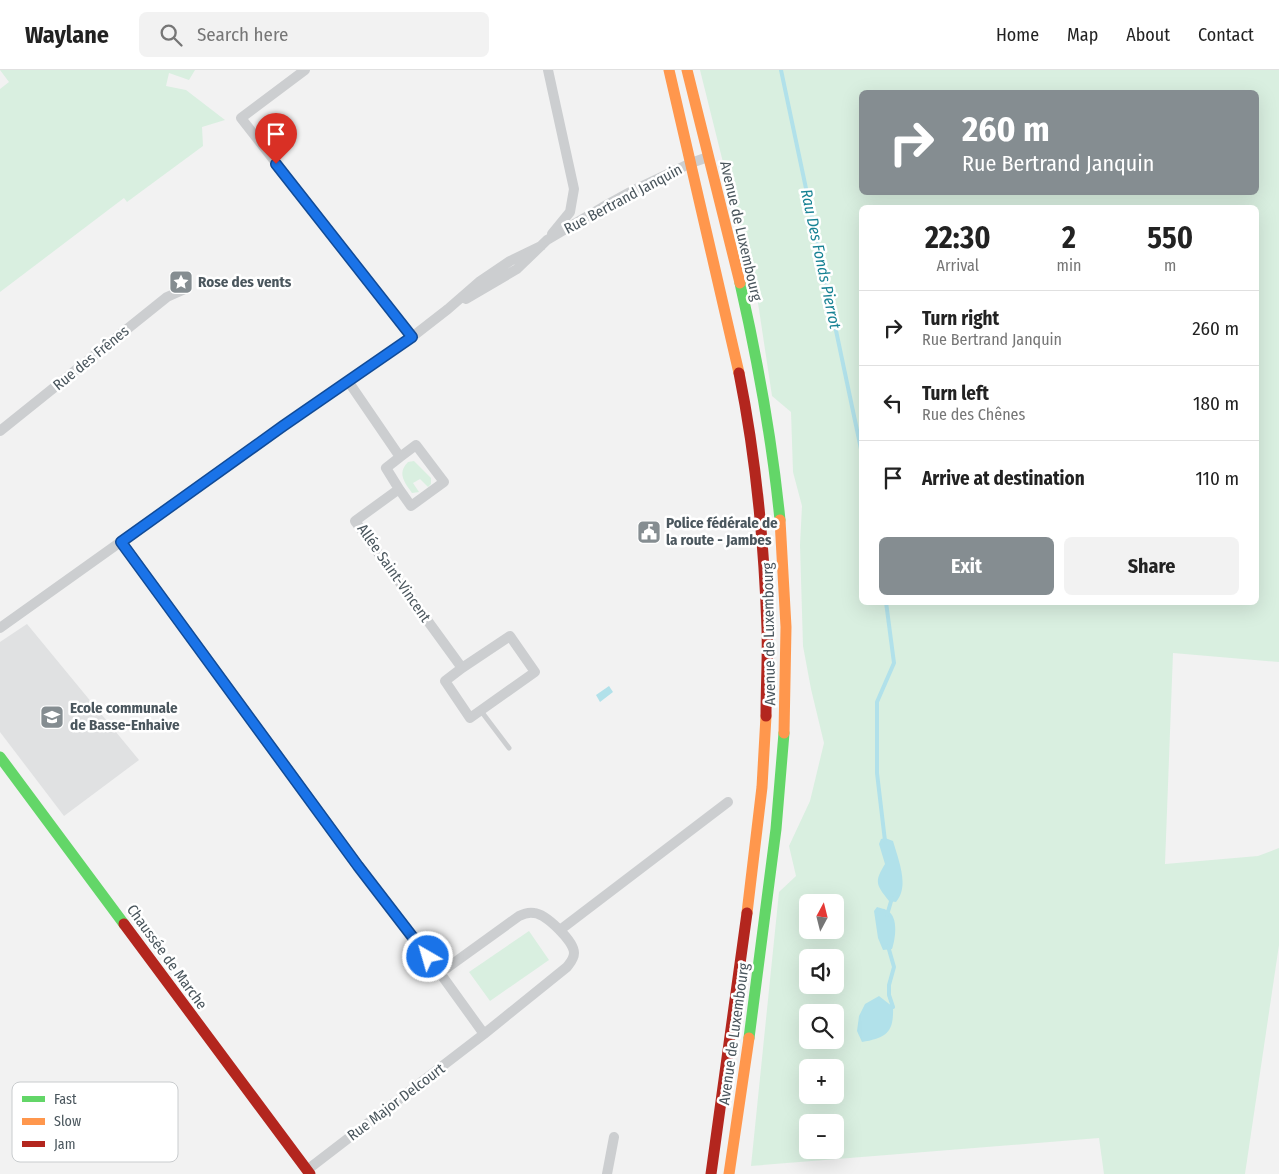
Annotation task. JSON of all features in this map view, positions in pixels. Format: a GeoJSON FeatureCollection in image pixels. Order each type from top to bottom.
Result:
{"type":"FeatureCollection","features":[{"type":"Feature","properties":{"kind":"main road","name":"Avenue de Luxembourg"},"geometry":{"type":"LineString","coordinates":[[669,70],[733,342],[746,408],[760,523],[767,628],[766,722],[762,787],[748,916],[711,1174]]}},
{"type":"Feature","properties":{"kind":"main road","name":"Avenue de Luxembourg"},"geometry":{"type":"LineString","coordinates":[[687,70],[765,404],[775,471],[785,595],[787,658],[780,795],[766,918],[729,1174]]}},
{"type":"Feature","properties":{"kind":"main road","name":"Chaussée de Marche"},"geometry":{"type":"LineString","coordinates":[[0,757],[309,1172]]}},
{"type":"Feature","properties":{"kind":"street"},"geometry":{"type":"LineString","coordinates":[[305,70],[240,118],[412,337]]}},
{"type":"Feature","properties":{"kind":"street"},"geometry":{"type":"LineString","coordinates":[[544,243],[570,212],[574,189],[548,70]]}},
{"type":"Feature","properties":{"kind":"street","name":"Rue Bertrand Janquin"},"geometry":{"type":"LineString","coordinates":[[0,628],[412,337],[448,309],[517,269],[544,243],[634,190],[708,157]]}},
{"type":"Feature","properties":{"kind":"street","name":"Rue des Frênes"},"geometry":{"type":"LineString","coordinates":[[0,431],[168,297],[185,289]]}},
{"type":"Feature","properties":{"kind":"street"},"geometry":{"type":"LineString","coordinates":[[348,381],[400,457]]}},
{"type":"Feature","properties":{"kind":"street"},"geometry":{"type":"LineString","coordinates":[[416,445],[444,482],[411,506],[386,468],[400,457],[416,445]]}},
{"type":"Feature","properties":{"kind":"street","name":"Allée Saint-Vincent"},"geometry":{"type":"LineString","coordinates":[[399,488],[355,521],[462,668]]}},
{"type":"Feature","properties":{"kind":"street"},"geometry":{"type":"LineString","coordinates":[[121,542],[484,1034]]}},
{"type":"Feature","properties":{"kind":"street"},"geometry":{"type":"LineString","coordinates":[[510,636],[535,672],[470,718],[445,681],[462,668],[510,636]]}},
{"type":"Feature","properties":{"kind":"street"},"geometry":{"type":"LineString","coordinates":[[560,930],[728,802]]}},
{"type":"Feature","properties":{"kind":"street","name":"Rue Major Delcourt"},"geometry":{"type":"LineString","coordinates":[[309,1172],[484,1034],[570,963],[574,954],[573,949],[560,930],[547,918],[534,912],[526,913],[440,972]]}},
{"type":"Feature","properties":{"kind":"street"},"geometry":{"type":"LineString","coordinates":[[607,1174],[614,1137]]}},
{"type":"Feature","properties":{"kind":"lane"},"geometry":{"type":"LineString","coordinates":[[481,710],[509,748]]}},
{"type":"Feature","properties":{"kind":"shaded area","name":"Ecole communale de Basse-Enhaive"},"geometry":{"type":"Polygon","coordinates":[[[27,624],[139,760],[64,816],[0,732],[0,642],[27,624]]]}},
{"type":"Feature","properties":{"kind":"green space"},"geometry":{"type":"Polygon","coordinates":[[[0,70],[195,70],[189,80],[169,73],[166,86],[186,90],[225,120],[202,127],[203,146],[127,202],[124,198],[0,292],[0,89],[9,82],[0,70]]]}},
{"type":"Feature","properties":{"kind":"green space"},"geometry":{"type":"Polygon","coordinates":[[[700,70],[1279,70],[1279,662],[1173,653],[1165,864],[1258,856],[1279,848],[1279,945],[1245,1174],[1104,1174],[1099,1138],[844,1159],[844,1114],[799,1114],[799,1159],[838,1159],[751,1166],[779,892],[796,876],[789,846],[810,801],[824,743],[803,646],[800,545],[802,506],[793,472],[791,412],[772,396],[758,303],[700,70]]]}},
{"type":"Feature","properties":{"kind":"green space"},"geometry":{"type":"Polygon","coordinates":[[[414,461],[431,478],[431,484],[428,487],[420,479],[413,483],[419,492],[412,493],[402,474],[408,462],[414,461]]]}},
{"type":"Feature","properties":{"kind":"green space"},"geometry":{"type":"Polygon","coordinates":[[[529,931],[549,960],[490,1001],[469,972],[529,931]]]}},
{"type":"Feature","properties":{"kind":"water"},"geometry":{"type":"Polygon","coordinates":[[[609,686],[613,692],[600,702],[596,695],[609,686]]]}},
{"type":"Feature","properties":{"kind":"water"},"geometry":{"type":"Polygon","coordinates":[[[885,838],[893,841],[902,872],[902,888],[896,902],[889,901],[881,891],[878,883],[879,875],[885,864],[879,844],[881,839],[885,838]]]}},
{"type":"Feature","properties":{"kind":"water"},"geometry":{"type":"Polygon","coordinates":[[[877,907],[887,910],[894,919],[895,935],[892,949],[883,950],[878,938],[874,911],[877,907]]]}},
{"type":"Feature","properties":{"kind":"water"},"geometry":{"type":"Polygon","coordinates":[[[879,996],[893,1007],[892,1023],[887,1033],[883,1036],[862,1042],[857,1031],[859,1016],[865,1004],[879,996]]]}},
{"type":"Feature","properties":{"kind":"waterway","name":"Rau Des Fonds Pierrot"},"geometry":{"type":"LineString","coordinates":[[781,70],[859,440]]}},
{"type":"Feature","properties":{"kind":"waterway"},"geometry":{"type":"LineString","coordinates":[[885,841],[877,773],[877,702],[894,663],[886,605]]}},
{"type":"Feature","properties":{"kind":"waterway"},"geometry":{"type":"LineString","coordinates":[[887,915],[892,898]]}},
{"type":"Feature","properties":{"kind":"waterway"},"geometry":{"type":"LineString","coordinates":[[888,946],[894,967],[889,985],[889,995],[893,1007]]}},
{"type":"Feature","properties":{"kind":"traffic: fast"},"geometry":{"type":"LineString","coordinates":[[740,283],[764,401],[780,520]]}},
{"type":"Feature","properties":{"kind":"traffic: fast"},"geometry":{"type":"LineString","coordinates":[[749,1038],[776,829],[784,733]]}},
{"type":"Feature","properties":{"kind":"traffic: fast"},"geometry":{"type":"LineString","coordinates":[[0,757],[124,924]]}},
{"type":"Feature","properties":{"kind":"traffic: slow"},"geometry":{"type":"LineString","coordinates":[[669,70],[739,373]]}},
{"type":"Feature","properties":{"kind":"traffic: slow"},"geometry":{"type":"LineString","coordinates":[[687,70],[740,283]]}},
{"type":"Feature","properties":{"kind":"traffic: slow"},"geometry":{"type":"LineString","coordinates":[[780,520],[786,627],[784,733]]}},
{"type":"Feature","properties":{"kind":"traffic: slow"},"geometry":{"type":"LineString","coordinates":[[747,913],[762,787],[766,716]]}},
{"type":"Feature","properties":{"kind":"traffic: slow"},"geometry":{"type":"LineString","coordinates":[[729,1174],[749,1038]]}},
{"type":"Feature","properties":{"kind":"traffic: jam"},"geometry":{"type":"LineString","coordinates":[[739,373],[755,468],[764,564],[767,628],[766,716]]}},
{"type":"Feature","properties":{"kind":"traffic: jam"},"geometry":{"type":"LineString","coordinates":[[711,1174],[747,913]]}},
{"type":"Feature","properties":{"kind":"traffic: jam"},"geometry":{"type":"LineString","coordinates":[[124,924],[310,1174]]}},
{"type":"Feature","properties":{"kind":"place","name":"Rose des vents"},"geometry":{"type":"Point","coordinates":[181,282]}},
{"type":"Feature","properties":{"kind":"place","name":"Police fédérale de la route - Jambes"},"geometry":{"type":"Point","coordinates":[649,532]}},
{"type":"Feature","properties":{"kind":"place","name":"Ecole communale de Basse-Enhaive"},"geometry":{"type":"Point","coordinates":[52,717]}},
{"type":"Feature","properties":{"kind":"route"},"geometry":{"type":"LineString","coordinates":[[276,164],[412,337],[283,426],[121,542],[358,866],[428,957]]}}]}
